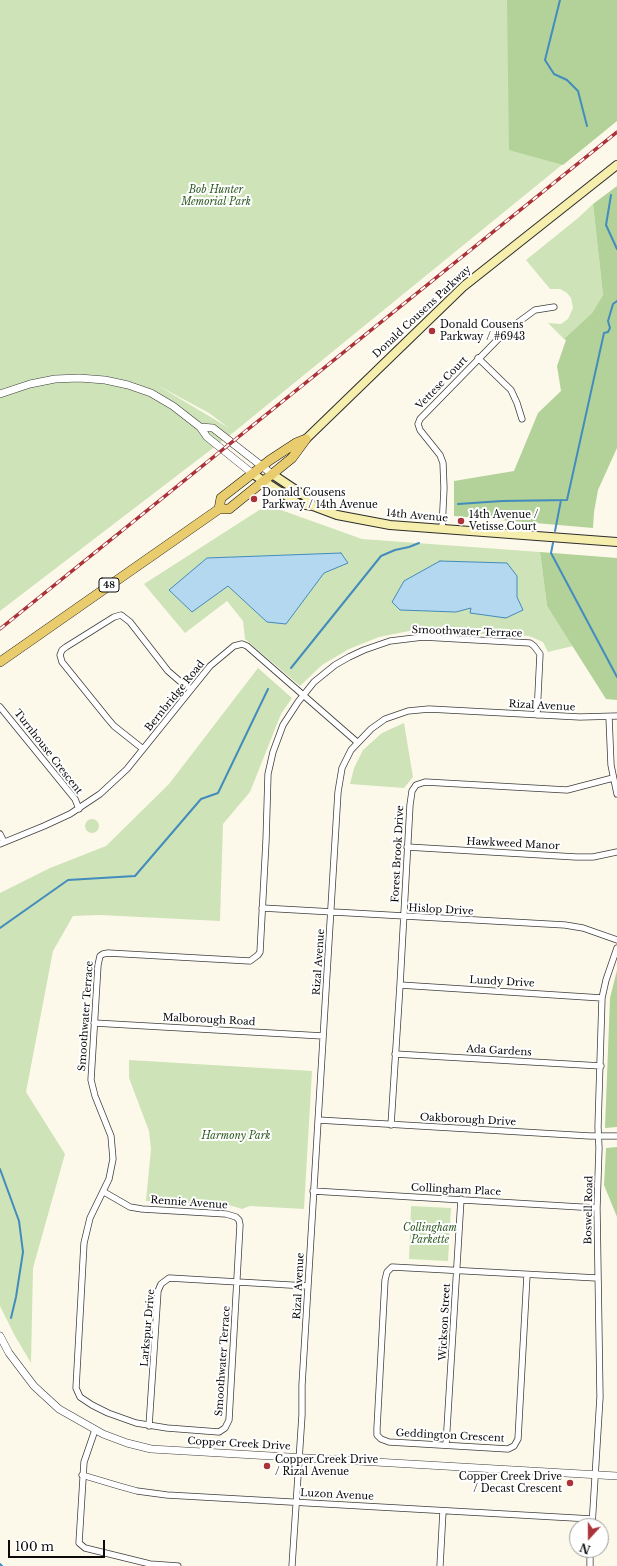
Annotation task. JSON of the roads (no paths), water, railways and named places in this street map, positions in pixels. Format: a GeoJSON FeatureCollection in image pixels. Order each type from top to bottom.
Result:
{"type":"FeatureCollection","features":[{"type":"Feature","properties":{"kind":"main road","name":"Donald Cousens Parkway"},"geometry":{"type":"LineString","coordinates":[[0,662],[219,510],[229,509],[292,458],[306,439],[464,286],[617,165]]}},
{"type":"Feature","properties":{"kind":"main road","name":"Donald Cousens Parkway"},"geometry":{"type":"LineString","coordinates":[[219,510],[221,498],[296,443],[306,439]]}},
{"type":"Feature","properties":{"kind":"main road","name":"14th Avenue"},"geometry":{"type":"LineString","coordinates":[[253,474],[299,504],[313,506],[344,517],[390,525],[617,542]]}},
{"type":"Feature","properties":{"kind":"main road","name":"14th Avenue"},"geometry":{"type":"LineString","coordinates":[[272,474],[305,496],[313,506]]}},
{"type":"Feature","properties":{"kind":"street","name":"Vettese Court"},"geometry":{"type":"LineString","coordinates":[[442,529],[444,488],[443,464],[440,455],[420,430],[418,424],[420,419],[498,338],[534,310],[554,307]]}},
{"type":"Feature","properties":{"kind":"street"},"geometry":{"type":"LineString","coordinates":[[478,358],[511,390],[522,419]]}},
{"type":"Feature","properties":{"kind":"street","name":"14th Avenue"},"geometry":{"type":"LineString","coordinates":[[0,394],[30,384],[55,379],[79,378],[105,380],[128,385],[151,393],[173,406],[200,427],[207,437],[253,474]]}},
{"type":"Feature","properties":{"kind":"street","name":"14th Avenue"},"geometry":{"type":"LineString","coordinates":[[200,427],[213,428],[272,474]]}},
{"type":"Feature","properties":{"kind":"street"},"geometry":{"type":"LineString","coordinates":[[143,749],[114,726],[108,719],[62,662],[60,655],[62,650],[112,618],[121,615],[130,622],[168,671],[183,684],[192,689]]}},
{"type":"Feature","properties":{"kind":"street","name":"Smoothwater Terrace"},"geometry":{"type":"LineString","coordinates":[[237,1281],[227,1425],[225,1428],[219,1432],[149,1426],[123,1419],[99,1409],[80,1397],[76,1388],[84,1243],[90,1218],[104,1192],[111,1173],[113,1152],[111,1136],[92,1087],[91,1072],[98,965],[100,956],[103,954],[250,961],[260,952],[269,768],[276,742],[283,725],[303,695],[314,682],[335,665],[364,650],[390,641],[423,637],[530,643],[540,654],[537,715]]}},
{"type":"Feature","properties":{"kind":"street","name":"Bernbridge Road"},"geometry":{"type":"LineString","coordinates":[[2,843],[80,809],[111,784],[127,769],[220,656],[234,646],[242,644],[247,646],[357,742]]}},
{"type":"Feature","properties":{"kind":"street","name":"Turnhouse Crescent"},"geometry":{"type":"LineString","coordinates":[[0,707],[75,799],[80,809]]}},
{"type":"Feature","properties":{"kind":"street","name":"Rizal Avenue"},"geometry":{"type":"LineString","coordinates":[[292,1566],[339,783],[345,763],[357,742],[371,729],[385,719],[400,713],[417,710],[448,710],[580,717],[617,716]]}},
{"type":"Feature","properties":{"kind":"street"},"geometry":{"type":"LineString","coordinates":[[609,717],[610,753],[613,778],[617,794]]}},
{"type":"Feature","properties":{"kind":"street","name":"Forest Brook Drive"},"geometry":{"type":"LineString","coordinates":[[391,1125],[412,791],[416,785],[420,783],[430,782],[568,790],[613,778]]}},
{"type":"Feature","properties":{"kind":"street"},"geometry":{"type":"LineString","coordinates":[[0,834],[2,843]]}},
{"type":"Feature","properties":{"kind":"street","name":"Hawkweed Manor"},"geometry":{"type":"LineString","coordinates":[[408,848],[576,857],[593,857],[617,852]]}},
{"type":"Feature","properties":{"kind":"street","name":"Hislop Drive"},"geometry":{"type":"LineString","coordinates":[[262,908],[573,926],[617,940]]}},
{"type":"Feature","properties":{"kind":"street","name":"Boswell Road"},"geometry":{"type":"LineString","coordinates":[[592,1518],[600,1397],[597,1208],[602,998],[606,980],[617,948]]}},
{"type":"Feature","properties":{"kind":"street","name":"Lundy Drive"},"geometry":{"type":"LineString","coordinates":[[400,985],[602,998]]}},
{"type":"Feature","properties":{"kind":"street","name":"Malborough Road"},"geometry":{"type":"LineString","coordinates":[[94,1023],[323,1036]]}},
{"type":"Feature","properties":{"kind":"street","name":"Ada Gardens"},"geometry":{"type":"LineString","coordinates":[[395,1054],[601,1066]]}},
{"type":"Feature","properties":{"kind":"street","name":"Oakborough Drive"},"geometry":{"type":"LineString","coordinates":[[318,1120],[617,1136]]}},
{"type":"Feature","properties":{"kind":"street","name":"Collingham Place"},"geometry":{"type":"LineString","coordinates":[[314,1191],[597,1208]]}},
{"type":"Feature","properties":{"kind":"street","name":"Rennie Avenue"},"geometry":{"type":"LineString","coordinates":[[104,1192],[130,1207],[226,1214],[236,1217],[240,1225],[237,1281]]}},
{"type":"Feature","properties":{"kind":"street","name":"Wickson Street"},"geometry":{"type":"LineString","coordinates":[[446,1445],[461,1199]]}},
{"type":"Feature","properties":{"kind":"street","name":"Geddington Crescent"},"geometry":{"type":"LineString","coordinates":[[527,1275],[518,1439],[514,1446],[508,1449],[389,1442],[381,1439],[377,1435],[385,1280],[387,1272],[392,1267],[597,1278]]}},
{"type":"Feature","properties":{"kind":"street","name":"Larkspur Drive"},"geometry":{"type":"LineString","coordinates":[[149,1426],[158,1291],[161,1284],[169,1278],[308,1286]]}},
{"type":"Feature","properties":{"kind":"street","name":"Copper Creek Drive"},"geometry":{"type":"LineString","coordinates":[[0,1336],[9,1353],[34,1386],[59,1409],[95,1430],[119,1440],[151,1449],[617,1476]]}},
{"type":"Feature","properties":{"kind":"street"},"geometry":{"type":"LineString","coordinates":[[95,1430],[86,1452],[82,1475],[78,1543],[84,1548],[150,1564],[178,1566]]}},
{"type":"Feature","properties":{"kind":"street","name":"Luzon Avenue"},"geometry":{"type":"LineString","coordinates":[[82,1475],[152,1494],[573,1518]]}},
{"type":"Feature","properties":{"kind":"street"},"geometry":{"type":"LineString","coordinates":[[440,1566],[443,1511]]}},
{"type":"Feature","properties":{"kind":"water"},"geometry":{"type":"Polygon","coordinates":[[[341,553],[348,563],[324,573],[286,624],[267,622],[228,586],[192,612],[169,590],[207,558],[341,553]]]}},
{"type":"Feature","properties":{"kind":"water"},"geometry":{"type":"Polygon","coordinates":[[[440,561],[507,563],[517,576],[517,597],[523,610],[506,618],[470,613],[471,608],[456,612],[400,610],[392,602],[404,581],[440,561]]]}},
{"type":"Feature","properties":{"kind":"waterway"},"geometry":{"type":"LineString","coordinates":[[560,0],[545,60],[554,74],[567,80],[578,91],[587,126]]}},
{"type":"Feature","properties":{"kind":"waterway"},"geometry":{"type":"LineString","coordinates":[[611,195],[606,225],[617,249]]}},
{"type":"Feature","properties":{"kind":"waterway"},"geometry":{"type":"LineString","coordinates":[[458,504],[502,501],[567,500],[604,333],[608,332],[610,328],[608,321],[613,304],[617,301]]}},
{"type":"Feature","properties":{"kind":"waterway"},"geometry":{"type":"LineString","coordinates":[[555,531],[561,500]]}},
{"type":"Feature","properties":{"kind":"waterway"},"geometry":{"type":"LineString","coordinates":[[291,668],[381,556],[419,543]]}},
{"type":"Feature","properties":{"kind":"waterway"},"geometry":{"type":"LineString","coordinates":[[553,543],[551,553],[617,677]]}},
{"type":"Feature","properties":{"kind":"waterway"},"geometry":{"type":"LineString","coordinates":[[0,928],[68,880],[135,876],[201,799],[218,793],[268,689]]}},
{"type":"Feature","properties":{"kind":"waterway"},"geometry":{"type":"LineString","coordinates":[[0,1169],[19,1221],[23,1252],[11,1318]]}},
{"type":"Feature","properties":{"kind":"railway"},"geometry":{"type":"LineString","coordinates":[[0,629],[617,132]]}},
{"type":"Feature","properties":{"kind":"place","name":"Donald Cousens Parkway / #6943"},"geometry":{"type":"Point","coordinates":[432,331]}},
{"type":"Feature","properties":{"kind":"place","name":"Donald Cousens Parkway / 14th Avenue"},"geometry":{"type":"Point","coordinates":[254,499]}},
{"type":"Feature","properties":{"kind":"place","name":"14th Avenue / Vetisse Court"},"geometry":{"type":"Point","coordinates":[461,521]}},
{"type":"Feature","properties":{"kind":"place","name":"Copper Creek Drive / Rizal Avenue"},"geometry":{"type":"Point","coordinates":[267,1466]}},
{"type":"Feature","properties":{"kind":"place","name":"Copper Creek Drive / Decast Crescent"},"geometry":{"type":"Point","coordinates":[570,1483]}},
{"type":"Feature","properties":{"kind":"park label","name":"Bob Hunter Memorial Park"},"geometry":{"type":"Point","coordinates":[216,196]}},
{"type":"Feature","properties":{"kind":"park label","name":"Harmony Park"},"geometry":{"type":"Point","coordinates":[236,1136]}},
{"type":"Feature","properties":{"kind":"park label","name":"Collingham Parkette"},"geometry":{"type":"Point","coordinates":[430,1234]}}]}
